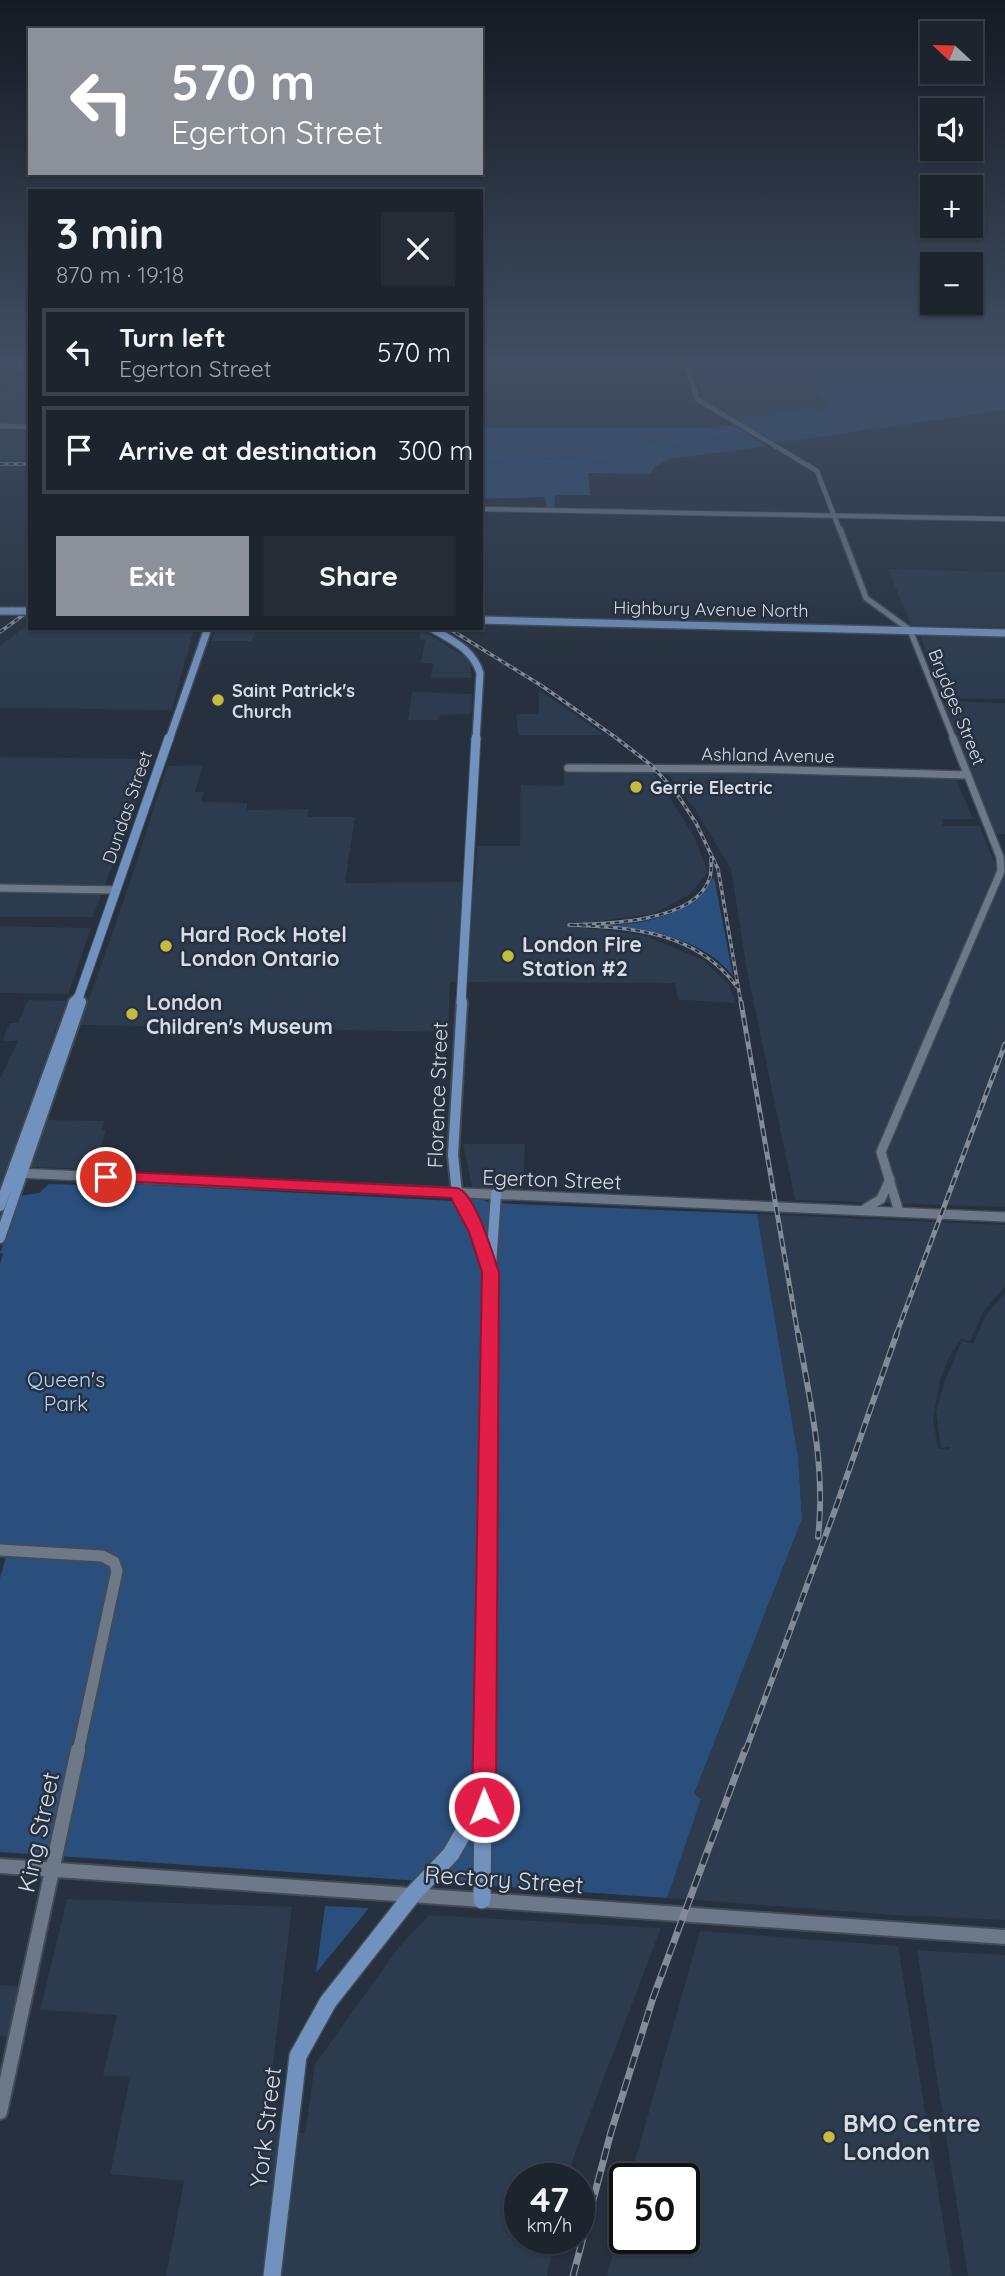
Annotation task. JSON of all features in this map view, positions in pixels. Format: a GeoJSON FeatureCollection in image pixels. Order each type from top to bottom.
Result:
{"type":"FeatureCollection","features":[{"type":"Feature","properties":{"kind":"main road"},"geometry":{"type":"LineString","coordinates":[[0,611],[28,611]]}},
{"type":"Feature","properties":{"kind":"main road","name":"Highbury Avenue North"},"geometry":{"type":"LineString","coordinates":[[483,620],[995,633],[1005,631]]}},
{"type":"Feature","properties":{"kind":"main road","name":"Dundas Street"},"geometry":{"type":"LineString","coordinates":[[0,1238],[52,1059],[75,998],[78,997],[207,630]]}},
{"type":"Feature","properties":{"kind":"main road","name":"Florence Street"},"geometry":{"type":"LineString","coordinates":[[413,1894],[451,1854],[471,1819],[483,1784],[491,1272],[477,1232],[457,1193],[453,1155],[480,673],[478,661],[434,630]]}},
{"type":"Feature","properties":{"kind":"main road","name":"Highbury Avenue North"},"geometry":{"type":"LineString","coordinates":[[939,631],[1005,631]]}},
{"type":"Feature","properties":{"kind":"main road","name":"Dundas Street"},"geometry":{"type":"LineString","coordinates":[[0,1206],[18,1172],[57,1073],[78,1009],[81,998],[78,997]]}},
{"type":"Feature","properties":{"kind":"main road"},"geometry":{"type":"LineString","coordinates":[[52,1059],[56,1060],[54,1071],[57,1073]]}},
{"type":"Feature","properties":{"kind":"main road"},"geometry":{"type":"LineString","coordinates":[[491,1272],[496,1195]]}},
{"type":"Feature","properties":{"kind":"main road"},"geometry":{"type":"LineString","coordinates":[[482,1900],[483,1784]]}},
{"type":"Feature","properties":{"kind":"main road","name":"York Street"},"geometry":{"type":"LineString","coordinates":[[272,2276],[298,2056],[328,2002],[413,1894]]}},
{"type":"Feature","properties":{"kind":"street","name":"Brydges Street"},"geometry":{"type":"LineString","coordinates":[[816,470],[866,598],[910,630],[1000,857],[1002,871],[881,1152],[899,1212]]}},
{"type":"Feature","properties":{"kind":"street"},"geometry":{"type":"LineString","coordinates":[[483,509],[1005,519]]}},
{"type":"Feature","properties":{"kind":"street","name":"Ashland Avenue"},"geometry":{"type":"LineString","coordinates":[[568,768],[749,769],[968,775]]}},
{"type":"Feature","properties":{"kind":"street"},"geometry":{"type":"LineString","coordinates":[[0,888],[115,890]]}},
{"type":"Feature","properties":{"kind":"street","name":"Egerton Street"},"geometry":{"type":"LineString","coordinates":[[18,1172],[1005,1217]]}},
{"type":"Feature","properties":{"kind":"street"},"geometry":{"type":"LineString","coordinates":[[857,1210],[874,1205],[881,1199],[890,1179]]}},
{"type":"Feature","properties":{"kind":"street","name":"King Street"},"geometry":{"type":"LineString","coordinates":[[0,1550],[97,1555],[114,1562],[117,1571],[0,2112]]}},
{"type":"Feature","properties":{"kind":"street","name":"Rectory Street"},"geometry":{"type":"LineString","coordinates":[[0,1866],[1005,1937]]}},
{"type":"Feature","properties":{"kind":"shaded area"},"geometry":{"type":"Polygon","coordinates":[[[888,569],[1005,572],[1005,627],[911,625],[888,569]]]}},
{"type":"Feature","properties":{"kind":"shaded area"},"geometry":{"type":"Polygon","coordinates":[[[28,625],[28,630],[193,630],[172,710],[0,708],[0,646],[28,625]]]}},
{"type":"Feature","properties":{"kind":"shaded area"},"geometry":{"type":"Polygon","coordinates":[[[216,630],[294,630],[256,631],[252,641],[211,641],[216,630]]]}},
{"type":"Feature","properties":{"kind":"shaded area"},"geometry":{"type":"Polygon","coordinates":[[[422,630],[470,660],[472,678],[431,678],[433,663],[421,663],[425,640],[420,639],[422,630]]]}},
{"type":"Feature","properties":{"kind":"shaded area"},"geometry":{"type":"Polygon","coordinates":[[[920,634],[1005,636],[1005,699],[948,698],[940,694],[920,634]]]}},
{"type":"Feature","properties":{"kind":"shaded area"},"geometry":{"type":"Polygon","coordinates":[[[539,690],[605,735],[518,735],[516,714],[539,714],[539,690]]]}},
{"type":"Feature","properties":{"kind":"shaded area"},"geometry":{"type":"Polygon","coordinates":[[[412,692],[472,694],[471,714],[441,715],[439,720],[408,720],[412,692]]]}},
{"type":"Feature","properties":{"kind":"shaded area"},"geometry":{"type":"Polygon","coordinates":[[[949,701],[1005,703],[1005,834],[996,834],[943,704],[949,701]]]}},
{"type":"Feature","properties":{"kind":"shaded area"},"geometry":{"type":"Polygon","coordinates":[[[0,757],[153,759],[93,917],[0,917],[0,757]]]}},
{"type":"Feature","properties":{"kind":"shaded area"},"geometry":{"type":"Polygon","coordinates":[[[203,765],[195,792],[204,792],[201,802],[247,803],[247,810],[309,809],[307,817],[355,817],[345,883],[475,882],[477,846],[520,846],[521,785],[564,786],[564,770],[653,772],[693,834],[708,872],[690,894],[653,914],[585,923],[585,928],[643,935],[703,960],[729,985],[736,1003],[678,1000],[675,983],[450,982],[448,1032],[80,1025],[136,865],[167,766],[203,765]]]}},
{"type":"Feature","properties":{"kind":"shaded area"},"geometry":{"type":"Polygon","coordinates":[[[665,771],[956,779],[973,819],[942,819],[943,826],[980,826],[994,862],[1005,863],[1005,1207],[795,1200],[747,971],[731,869],[695,809],[665,771]]]}},
{"type":"Feature","properties":{"kind":"shaded area"},"geometry":{"type":"Polygon","coordinates":[[[0,926],[91,928],[68,994],[0,993],[0,926]]]}},
{"type":"Feature","properties":{"kind":"shaded area"},"geometry":{"type":"Polygon","coordinates":[[[28,1000],[66,1001],[0,1185],[0,1079],[18,1041],[2,1041],[10,1023],[18,1023],[28,1000]]]}},
{"type":"Feature","properties":{"kind":"shaded area"},"geometry":{"type":"Polygon","coordinates":[[[43,1120],[104,1121],[101,1131],[106,1131],[92,1169],[30,1167],[43,1120]]]}},
{"type":"Feature","properties":{"kind":"shaded area"},"geometry":{"type":"Polygon","coordinates":[[[463,1144],[525,1144],[523,1191],[472,1187],[463,1144]]]}},
{"type":"Feature","properties":{"kind":"shaded area"},"geometry":{"type":"Polygon","coordinates":[[[757,1214],[1005,1225],[1005,1286],[983,1312],[970,1341],[961,1339],[950,1356],[941,1377],[933,1418],[938,1448],[950,1450],[949,1447],[941,1448],[936,1412],[945,1380],[962,1341],[973,1344],[986,1315],[1005,1293],[1005,1920],[895,1915],[667,1898],[694,1794],[802,1519],[798,1456],[757,1214]]]}},
{"type":"Feature","properties":{"kind":"shaded area"},"geometry":{"type":"Polygon","coordinates":[[[67,1899],[292,1907],[265,2129],[305,2133],[315,2064],[399,1947],[429,1915],[661,1928],[572,2163],[504,2163],[504,2254],[552,2254],[547,2276],[166,2276],[184,2181],[110,2174],[130,2077],[103,2076],[117,2015],[40,2010],[67,1899]]]}},
{"type":"Feature","properties":{"kind":"shaded area"},"geometry":{"type":"Polygon","coordinates":[[[700,1931],[898,1946],[952,2276],[607,2276],[612,2254],[700,2254],[700,2163],[635,2163],[700,1931]]]}},
{"type":"Feature","properties":{"kind":"shaded area"},"geometry":{"type":"Polygon","coordinates":[[[917,1950],[1005,1955],[1005,2276],[968,2276],[917,1950]]]}},
{"type":"Feature","properties":{"kind":"shaded area"},"geometry":{"type":"Polygon","coordinates":[[[0,1985],[20,1987],[9,2037],[0,2036],[0,1985]]]}},
{"type":"Feature","properties":{"kind":"green space"},"geometry":{"type":"Polygon","coordinates":[[[483,470],[652,470],[651,474],[588,473],[590,495],[555,495],[554,509],[547,509],[545,497],[483,499],[483,470]]]}},
{"type":"Feature","properties":{"kind":"green space"},"geometry":{"type":"Polygon","coordinates":[[[714,877],[733,976],[709,954],[678,939],[611,925],[641,922],[670,914],[694,899],[714,877]]]}},
{"type":"Feature","properties":{"kind":"green space","name":"Queen's Park"},"geometry":{"type":"Polygon","coordinates":[[[93,1182],[472,1202],[471,1199],[478,1198],[490,1203],[757,1214],[798,1456],[802,1519],[694,1794],[701,1799],[667,1898],[0,1852],[0,1578],[9,1546],[0,1544],[0,1264],[3,1254],[0,1253],[20,1196],[39,1193],[49,1184],[83,1185],[93,1182]]]}},
{"type":"Feature","properties":{"kind":"green space"},"geometry":{"type":"Polygon","coordinates":[[[325,1906],[369,1908],[316,1973],[325,1906]]]}},
{"type":"Feature","properties":{"kind":"railway"},"geometry":{"type":"LineString","coordinates":[[0,632],[28,611]]}},
{"type":"Feature","properties":{"kind":"railway"},"geometry":{"type":"LineString","coordinates":[[451,630],[542,686],[615,737],[651,765],[675,791],[696,823],[718,869],[741,1003]]}},
{"type":"Feature","properties":{"kind":"railway"},"geometry":{"type":"LineString","coordinates":[[711,858],[709,880],[700,894],[686,905],[647,918],[569,925],[616,928],[662,936],[703,954],[737,987]]}},
{"type":"Feature","properties":{"kind":"railway"},"geometry":{"type":"LineString","coordinates":[[741,1002],[798,1335]]}},
{"type":"Feature","properties":{"kind":"railway"},"geometry":{"type":"LineString","coordinates":[[896,1335],[1005,1044]]}},
{"type":"Feature","properties":{"kind":"railway"},"geometry":{"type":"LineString","coordinates":[[798,1333],[818,1460],[818,1537]]}},
{"type":"Feature","properties":{"kind":"railway"},"geometry":{"type":"LineString","coordinates":[[745,1752],[897,1333]]}},
{"type":"Feature","properties":{"kind":"railway"},"geometry":{"type":"LineString","coordinates":[[573,2276],[611,2132],[653,1998],[745,1750]]}},
{"type":"Feature","properties":{"kind":"place","name":"Saint Patrick's Church"},"geometry":{"type":"Point","coordinates":[218,700]}},
{"type":"Feature","properties":{"kind":"place","name":"Gerrie Electric"},"geometry":{"type":"Point","coordinates":[636,787]}},
{"type":"Feature","properties":{"kind":"place","name":"Hard Rock Hotel London Ontario"},"geometry":{"type":"Point","coordinates":[166,946]}},
{"type":"Feature","properties":{"kind":"place","name":"London Fire Station #2"},"geometry":{"type":"Point","coordinates":[508,956]}},
{"type":"Feature","properties":{"kind":"place","name":"London Children's Museum"},"geometry":{"type":"Point","coordinates":[132,1014]}},
{"type":"Feature","properties":{"kind":"place","name":"BMO Centre London"},"geometry":{"type":"Point","coordinates":[829,2137]}},
{"type":"Feature","properties":{"kind":"route"},"geometry":{"type":"LineString","coordinates":[[106,1177],[457,1193],[477,1232],[491,1272],[484,1807]]}}]}
